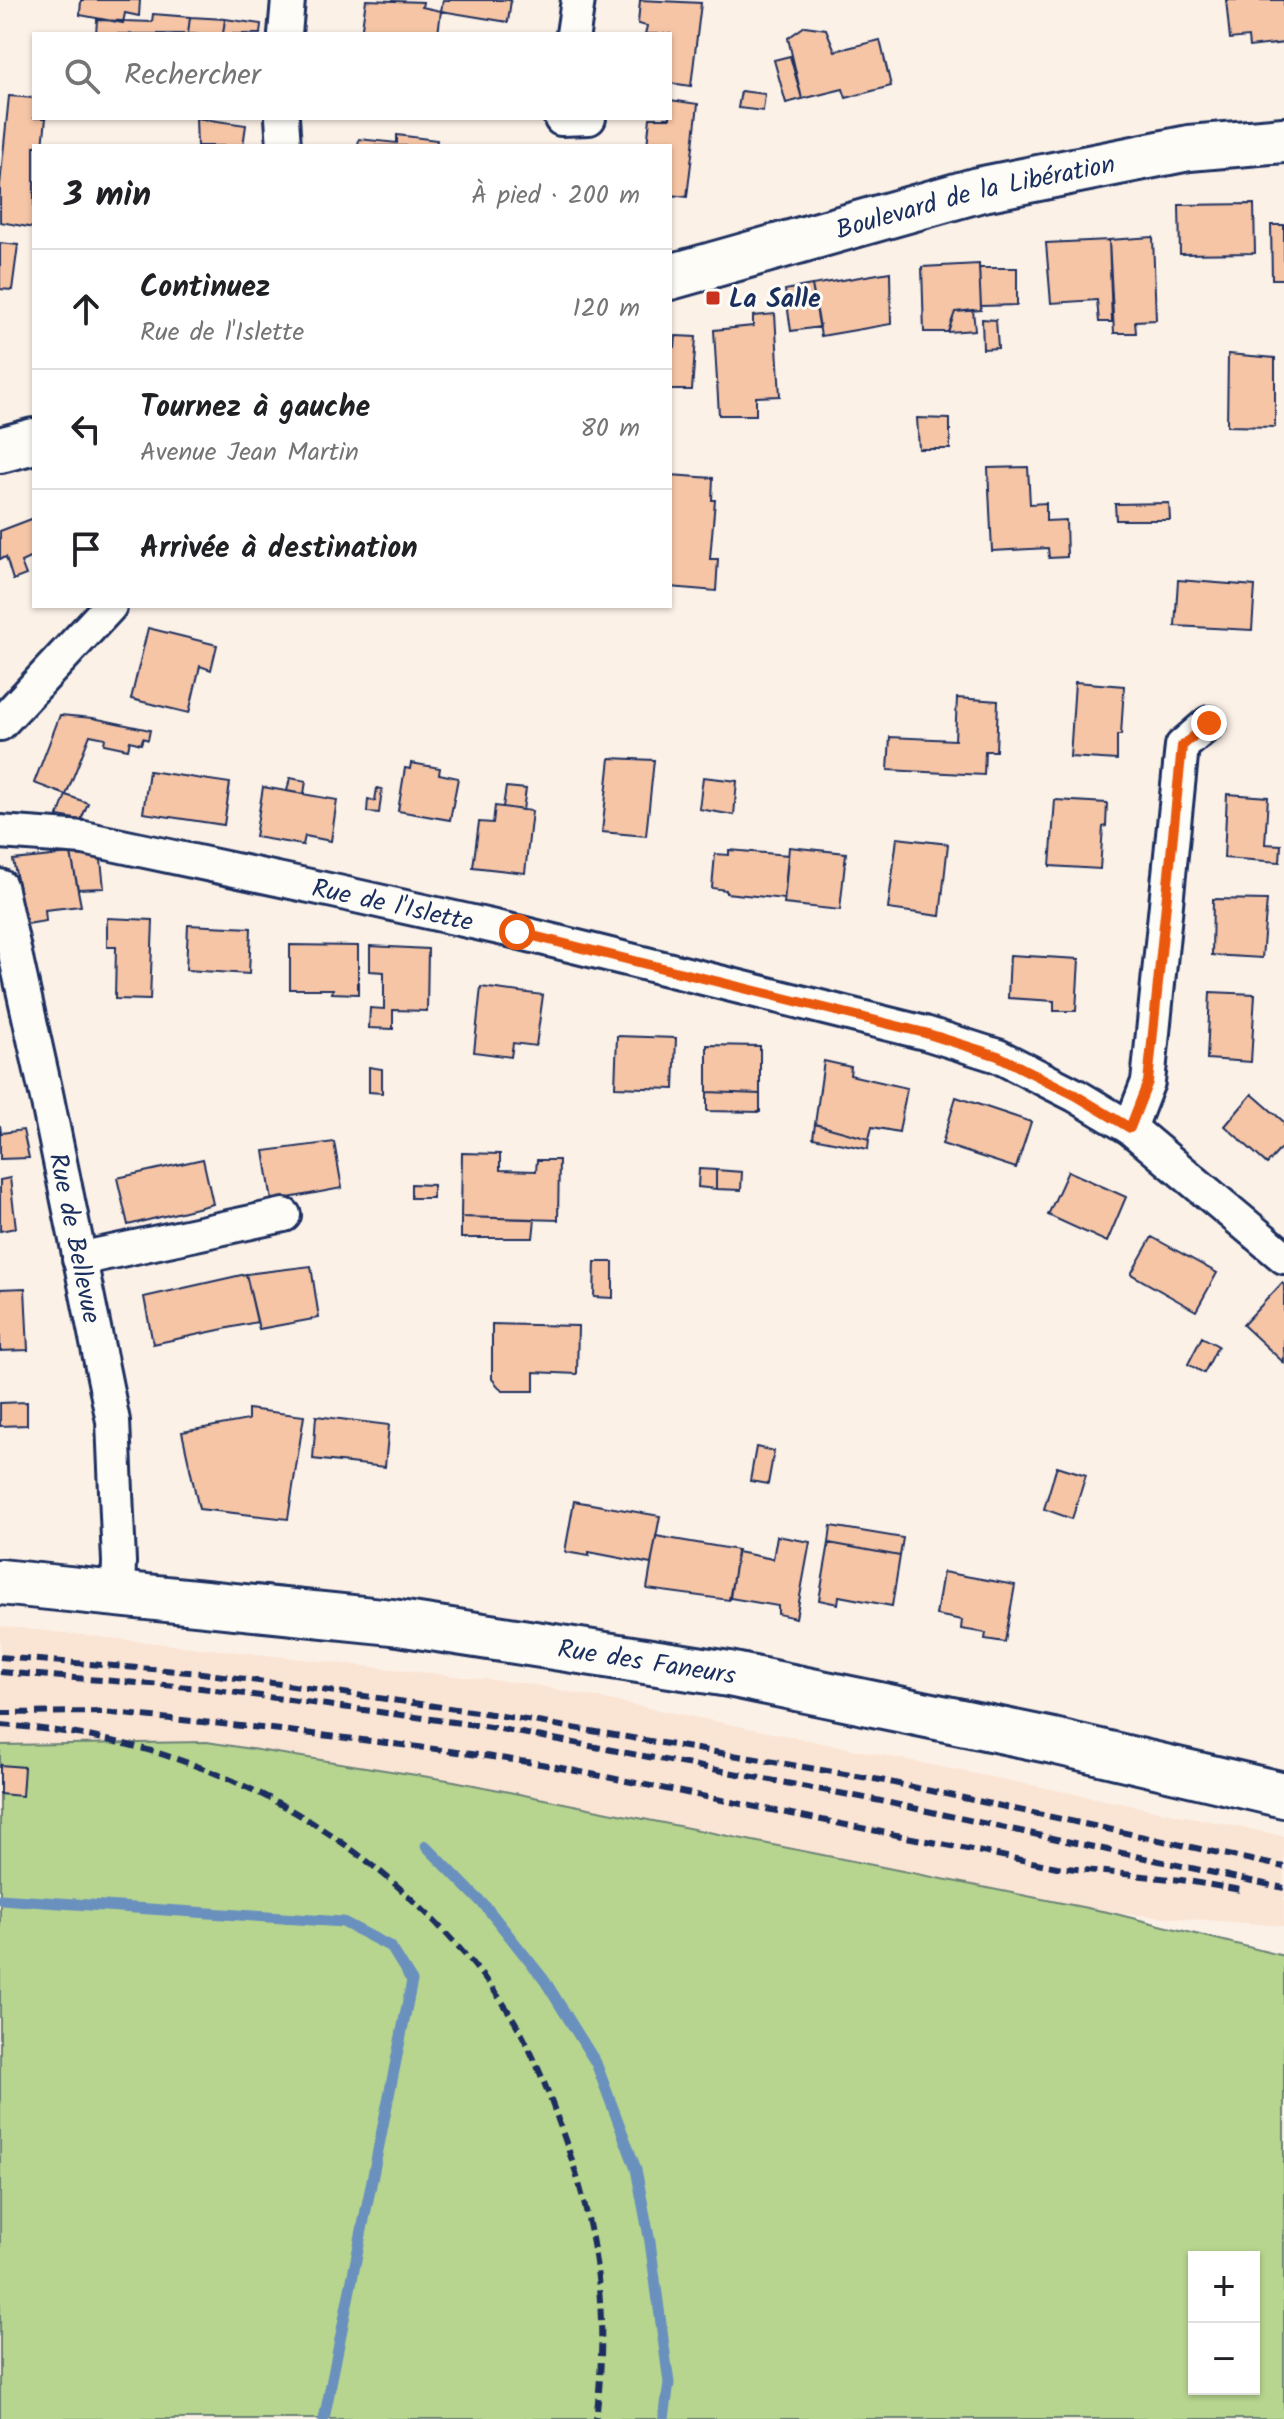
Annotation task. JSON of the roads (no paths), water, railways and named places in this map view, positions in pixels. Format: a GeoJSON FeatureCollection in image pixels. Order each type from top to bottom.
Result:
{"type":"FeatureCollection","features":[{"type":"Feature","properties":{"kind":"street"},"geometry":{"type":"LineString","coordinates":[[285,32],[288,0]]}},
{"type":"Feature","properties":{"kind":"street"},"geometry":{"type":"LineString","coordinates":[[573,32],[578,0]]}},
{"type":"Feature","properties":{"kind":"street"},"geometry":{"type":"LineString","coordinates":[[282,120],[284,144]]}},
{"type":"Feature","properties":{"kind":"street","name":"Boulevard de la Libération"},"geometry":{"type":"LineString","coordinates":[[672,276],[978,190],[1189,148],[1284,140]]}},
{"type":"Feature","properties":{"kind":"street"},"geometry":{"type":"LineString","coordinates":[[0,450],[32,442]]}},
{"type":"Feature","properties":{"kind":"street"},"geometry":{"type":"LineString","coordinates":[[0,724],[108,608]]}},
{"type":"Feature","properties":{"kind":"street"},"geometry":{"type":"LineString","coordinates":[[1130,1128],[1148,1082],[1182,746],[1209,723]]}},
{"type":"Feature","properties":{"kind":"street","name":"Rue de l'Islette"},"geometry":{"type":"LineString","coordinates":[[0,832],[84,838],[517,932],[925,1033],[998,1056],[1075,1095],[1130,1128],[1284,1257]]}},
{"type":"Feature","properties":{"kind":"street","name":"Rue de Bellevue"},"geometry":{"type":"LineString","coordinates":[[0,886],[113,1421],[118,1592]]}},
{"type":"Feature","properties":{"kind":"street"},"geometry":{"type":"LineString","coordinates":[[79,1259],[284,1215]]}},
{"type":"Feature","properties":{"kind":"street","name":"Rue des Faneurs"},"geometry":{"type":"LineString","coordinates":[[0,1582],[392,1622],[729,1674],[1053,1741],[1284,1795]]}},
{"type":"Feature","properties":{"kind":"waterway"},"geometry":{"type":"LineString","coordinates":[[426,1846],[487,1908],[545,1981],[596,2063],[636,2169],[650,2242],[669,2383],[664,2419]]}},
{"type":"Feature","properties":{"kind":"waterway"},"geometry":{"type":"LineString","coordinates":[[0,1899],[343,1922],[391,1947],[412,1981],[324,2419]]}},
{"type":"Feature","properties":{"kind":"railway"},"geometry":{"type":"LineString","coordinates":[[0,1657],[202,1673],[491,1714],[880,1780],[1284,1867]]}},
{"type":"Feature","properties":{"kind":"railway"},"geometry":{"type":"LineString","coordinates":[[0,1672],[201,1688],[490,1727],[876,1800],[1284,1888]]}},
{"type":"Feature","properties":{"kind":"railway"},"geometry":{"type":"LineString","coordinates":[[0,1713],[103,1712],[443,1750],[541,1764],[1057,1867],[1181,1880],[1241,1890]]}},
{"type":"Feature","properties":{"kind":"railway"},"geometry":{"type":"LineString","coordinates":[[0,1725],[74,1734],[145,1749],[213,1772],[278,1803],[338,1840],[395,1884],[447,1935],[495,1992],[517,2025],[557,2116],[575,2170],[598,2274],[601,2344],[596,2419]]}},
{"type":"Feature","properties":{"kind":"place","name":"La Salle"},"geometry":{"type":"Point","coordinates":[713,298]}}]}
